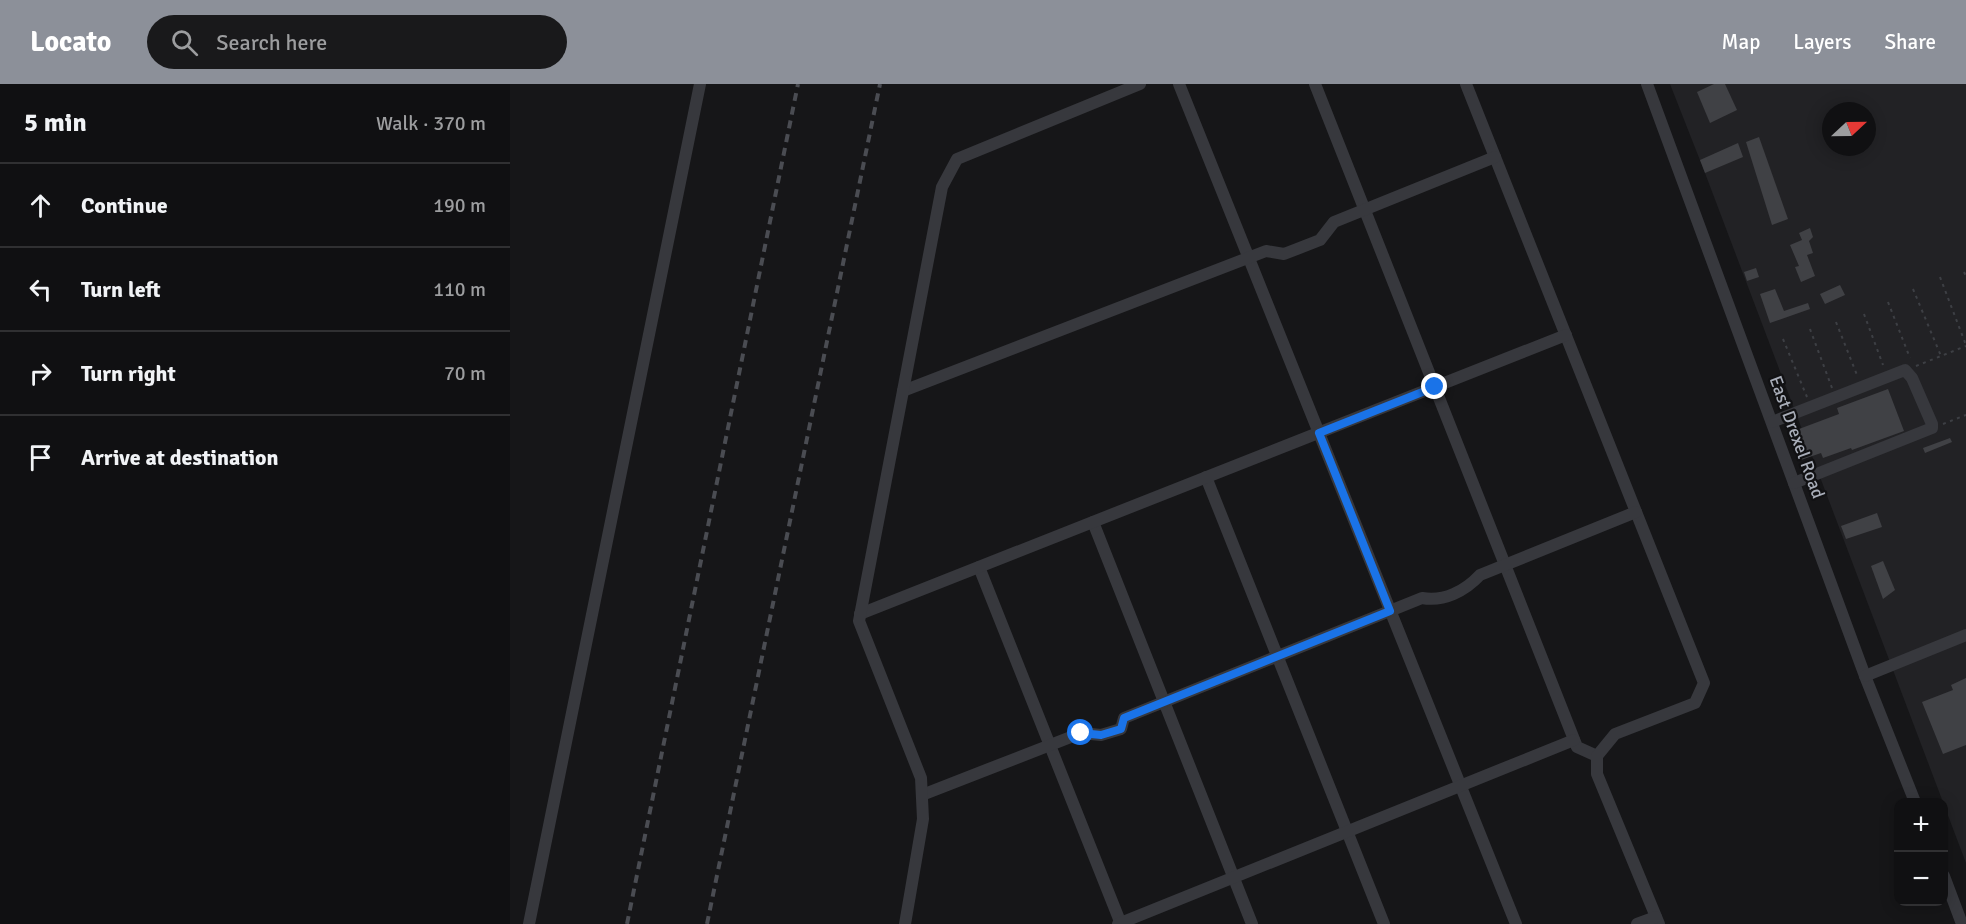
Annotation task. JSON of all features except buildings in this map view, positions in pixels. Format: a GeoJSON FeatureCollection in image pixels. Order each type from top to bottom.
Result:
{"type":"FeatureCollection","features":[{"type":"Feature","properties":{"kind":"street"},"geometry":{"type":"LineString","coordinates":[[530,924],[700,84]]}},
{"type":"Feature","properties":{"kind":"street"},"geometry":{"type":"LineString","coordinates":[[905,924],[923,819],[921,778],[859,621],[942,187],[957,159],[1140,84]]}},
{"type":"Feature","properties":{"kind":"street"},"geometry":{"type":"LineString","coordinates":[[1179,84],[1516,924]]}},
{"type":"Feature","properties":{"kind":"street"},"geometry":{"type":"LineString","coordinates":[[1315,84],[1574,741],[1577,747],[1597,756]]}},
{"type":"Feature","properties":{"kind":"street"},"geometry":{"type":"LineString","coordinates":[[1466,84],[1704,683],[1695,703],[1615,734],[1597,756],[1597,774],[1657,920],[1637,924]]}},
{"type":"Feature","properties":{"kind":"street","name":"East Drexel Road"},"geometry":{"type":"LineString","coordinates":[[1647,84],[1865,676],[1913,798]]}},
{"type":"Feature","properties":{"kind":"street"},"geometry":{"type":"LineString","coordinates":[[903,391],[1266,250],[1284,254],[1320,240],[1334,222],[1495,157]]}},
{"type":"Feature","properties":{"kind":"street"},"geometry":{"type":"LineString","coordinates":[[860,614],[1566,335]]}},
{"type":"Feature","properties":{"kind":"street"},"geometry":{"type":"LineString","coordinates":[[1772,422],[1905,370],[1910,373],[1932,428],[1794,483]]}},
{"type":"Feature","properties":{"kind":"street"},"geometry":{"type":"LineString","coordinates":[[1206,477],[1384,924]]}},
{"type":"Feature","properties":{"kind":"street"},"geometry":{"type":"LineString","coordinates":[[922,795],[1081,733],[1101,735],[1121,729],[1124,718],[1422,598],[1436,600],[1468,587],[1480,575],[1636,512]]}},
{"type":"Feature","properties":{"kind":"street"},"geometry":{"type":"LineString","coordinates":[[1093,522],[1252,924]]}},
{"type":"Feature","properties":{"kind":"street"},"geometry":{"type":"LineString","coordinates":[[980,567],[1120,924],[1574,741]]}},
{"type":"Feature","properties":{"kind":"street"},"geometry":{"type":"LineString","coordinates":[[1865,676],[1966,635]]}},
{"type":"Feature","properties":{"kind":"street"},"geometry":{"type":"LineString","coordinates":[[1948,887],[1962,924]]}},
{"type":"Feature","properties":{"kind":"path"},"geometry":{"type":"LineString","coordinates":[[1964,272],[1966,276]]}},
{"type":"Feature","properties":{"kind":"path"},"geometry":{"type":"LineString","coordinates":[[1888,302],[1913,367],[1966,345],[1940,277]]}},
{"type":"Feature","properties":{"kind":"path"},"geometry":{"type":"LineString","coordinates":[[1913,289],[1941,356]]}},
{"type":"Feature","properties":{"kind":"path"},"geometry":{"type":"LineString","coordinates":[[1864,314],[1888,376]]}},
{"type":"Feature","properties":{"kind":"path"},"geometry":{"type":"LineString","coordinates":[[1836,322],[1862,387]]}},
{"type":"Feature","properties":{"kind":"path"},"geometry":{"type":"LineString","coordinates":[[1810,329],[1836,397]]}},
{"type":"Feature","properties":{"kind":"path"},"geometry":{"type":"LineString","coordinates":[[1783,339],[1811,407]]}},
{"type":"Feature","properties":{"kind":"path"},"geometry":{"type":"LineString","coordinates":[[1932,428],[1966,415]]}},
{"type":"Feature","properties":{"kind":"shaded area"},"geometry":{"type":"Polygon","coordinates":[[[1670,84],[1966,84],[1966,863],[1948,815],[1948,798],[1941,798],[1670,84]]]}},
{"type":"Feature","properties":{"kind":"railway"},"geometry":{"type":"LineString","coordinates":[[627,924],[798,84]]}},
{"type":"Feature","properties":{"kind":"railway"},"geometry":{"type":"LineString","coordinates":[[707,924],[880,84]]}},
{"type":"Feature","properties":{"kind":"route"},"geometry":{"type":"LineString","coordinates":[[1081,733],[1101,735],[1121,729],[1124,718],[1390,611],[1319,433],[1435,387]]}}]}
